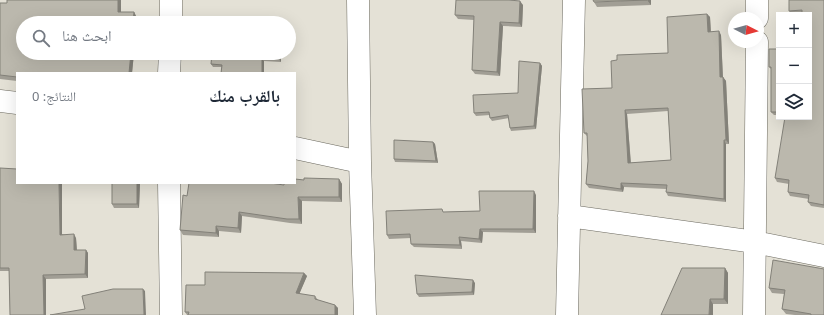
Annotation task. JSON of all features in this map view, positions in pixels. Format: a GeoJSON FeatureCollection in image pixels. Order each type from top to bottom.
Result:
{"type":"FeatureCollection","features":[{"type":"Feature","properties":{"kind":"street"},"geometry":{"type":"LineString","coordinates":[[171,0],[171,16]]}},
{"type":"Feature","properties":{"kind":"street"},"geometry":{"type":"LineString","coordinates":[[358,0],[360,162],[365,315]]}},
{"type":"Feature","properties":{"kind":"street"},"geometry":{"type":"LineString","coordinates":[[568,315],[574,0]]}},
{"type":"Feature","properties":{"kind":"street"},"geometry":{"type":"LineString","coordinates":[[757,12],[758,0]]}},
{"type":"Feature","properties":{"kind":"street"},"geometry":{"type":"LineString","coordinates":[[754,315],[757,48]]}},
{"type":"Feature","properties":{"kind":"street"},"geometry":{"type":"LineString","coordinates":[[169,72],[170,60]]}},
{"type":"Feature","properties":{"kind":"street"},"geometry":{"type":"LineString","coordinates":[[0,101],[16,103]]}},
{"type":"Feature","properties":{"kind":"street"},"geometry":{"type":"LineString","coordinates":[[296,148],[360,162]]}},
{"type":"Feature","properties":{"kind":"street"},"geometry":{"type":"LineString","coordinates":[[169,184],[171,315]]}},
{"type":"Feature","properties":{"kind":"street"},"geometry":{"type":"LineString","coordinates":[[569,216],[755,242],[824,256]]}},
{"type":"Feature","properties":{"kind":"building"},"geometry":{"type":"Polygon","coordinates":[[[7,0],[118,0],[118,12],[134,12],[134,16],[16,16],[16,60],[130,60],[129,72],[16,72],[16,77],[0,75],[0,3],[7,3],[7,0]]]}},
{"type":"Feature","properties":{"kind":"building"},"geometry":{"type":"Polygon","coordinates":[[[456,0],[520,1],[519,23],[500,22],[497,72],[472,70],[474,16],[455,15],[456,0]]]}},
{"type":"Feature","properties":{"kind":"building"},"geometry":{"type":"Polygon","coordinates":[[[593,0],[647,0],[594,2],[593,0]]]}},
{"type":"Feature","properties":{"kind":"building"},"geometry":{"type":"Polygon","coordinates":[[[789,0],[824,0],[824,205],[808,202],[809,195],[788,192],[789,180],[775,178],[785,120],[812,120],[812,12],[802,12],[802,10],[789,11],[789,0]]]}},
{"type":"Feature","properties":{"kind":"building"},"geometry":{"type":"Polygon","coordinates":[[[707,14],[708,32],[719,31],[720,77],[723,77],[726,140],[724,140],[724,199],[666,192],[667,185],[621,183],[621,189],[586,184],[588,161],[587,133],[584,133],[582,89],[612,88],[611,61],[617,60],[617,55],[668,53],[667,17],[707,14]],[[668,108],[625,110],[628,163],[671,160],[668,108]]]}},
{"type":"Feature","properties":{"kind":"building"},"geometry":{"type":"Polygon","coordinates":[[[769,49],[776,49],[776,112],[771,112],[771,67],[769,67],[769,49]]]}},
{"type":"Feature","properties":{"kind":"building"},"geometry":{"type":"Polygon","coordinates":[[[211,60],[262,60],[262,72],[221,72],[222,65],[211,64],[211,60]]]}},
{"type":"Feature","properties":{"kind":"building"},"geometry":{"type":"Polygon","coordinates":[[[519,61],[540,63],[534,126],[510,128],[508,115],[490,118],[489,112],[474,113],[473,95],[518,93],[519,61]]]}},
{"type":"Feature","properties":{"kind":"building"},"geometry":{"type":"Polygon","coordinates":[[[394,140],[433,142],[436,161],[394,159],[394,140]]]}},
{"type":"Feature","properties":{"kind":"building"},"geometry":{"type":"Polygon","coordinates":[[[0,168],[16,169],[16,184],[59,184],[60,235],[74,234],[74,250],[86,250],[85,274],[43,275],[44,315],[10,315],[9,268],[0,268],[0,168]]]}},
{"type":"Feature","properties":{"kind":"building"},"geometry":{"type":"Polygon","coordinates":[[[304,178],[339,179],[339,197],[298,197],[299,219],[287,219],[239,212],[238,228],[216,226],[216,233],[180,230],[183,195],[187,196],[189,184],[284,185],[296,184],[296,179],[304,180],[304,178]]]}},
{"type":"Feature","properties":{"kind":"building"},"geometry":{"type":"Polygon","coordinates":[[[112,184],[137,184],[137,204],[112,204],[112,184]]]}},
{"type":"Feature","properties":{"kind":"building"},"geometry":{"type":"Polygon","coordinates":[[[479,191],[534,191],[533,229],[480,229],[479,239],[459,237],[460,245],[411,244],[410,234],[387,235],[386,211],[442,209],[443,212],[480,211],[479,191]]]}},
{"type":"Feature","properties":{"kind":"building"},"geometry":{"type":"Polygon","coordinates":[[[773,260],[824,269],[824,315],[811,315],[782,309],[785,290],[769,288],[773,260]]]}},
{"type":"Feature","properties":{"kind":"building"},"geometry":{"type":"Polygon","coordinates":[[[682,268],[725,268],[724,299],[710,299],[709,315],[661,315],[682,268]]]}},
{"type":"Feature","properties":{"kind":"building"},"geometry":{"type":"Polygon","coordinates":[[[205,272],[304,273],[296,293],[315,296],[315,299],[335,305],[335,315],[188,315],[189,312],[185,312],[186,285],[205,285],[205,272]]]}},
{"type":"Feature","properties":{"kind":"building"},"geometry":{"type":"Polygon","coordinates":[[[415,275],[473,280],[472,292],[417,294],[415,275]]]}},
{"type":"Feature","properties":{"kind":"building"},"geometry":{"type":"Polygon","coordinates":[[[113,289],[143,289],[144,315],[50,315],[85,309],[82,296],[113,289]]]}}]}
